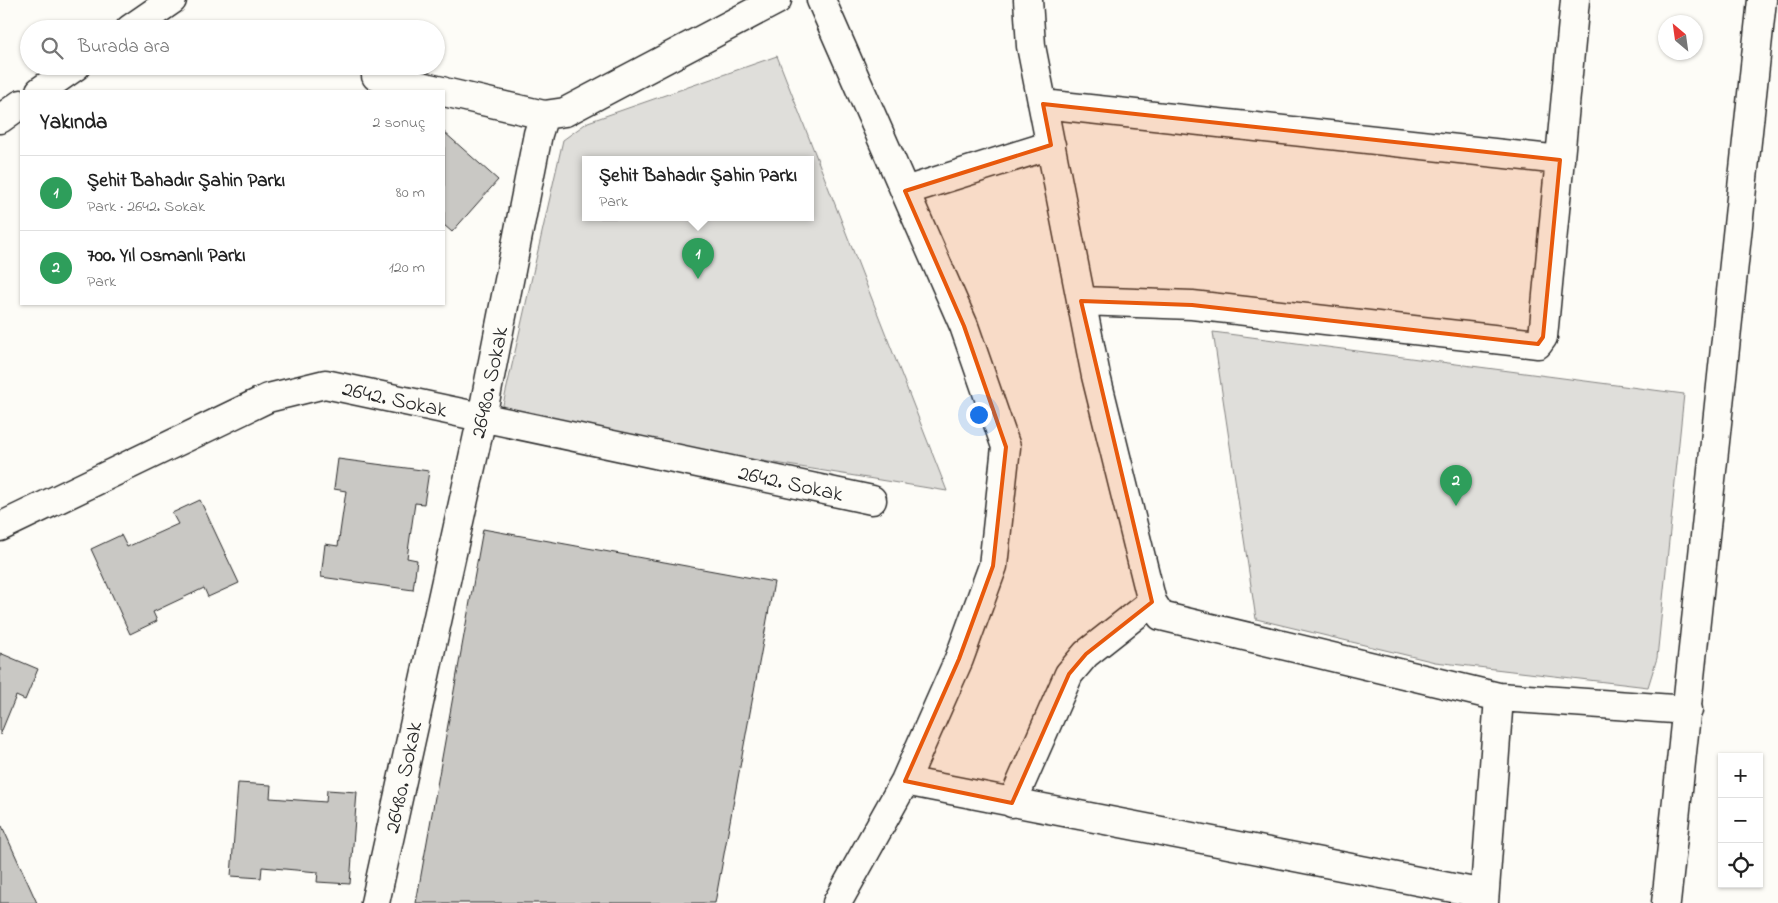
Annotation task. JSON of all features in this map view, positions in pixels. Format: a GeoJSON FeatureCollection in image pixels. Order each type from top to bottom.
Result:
{"type":"FeatureCollection","features":[{"type":"Feature","properties":{"kind":"street"},"geometry":{"type":"LineString","coordinates":[[143,20],[172,0]]}},
{"type":"Feature","properties":{"kind":"street"},"geometry":{"type":"LineString","coordinates":[[445,91],[544,115],[565,112],[777,0]]}},
{"type":"Feature","properties":{"kind":"street"},"geometry":{"type":"LineString","coordinates":[[822,0],[964,326],[1006,447],[993,566],[960,659],[905,781],[837,903]]}},
{"type":"Feature","properties":{"kind":"street"},"geometry":{"type":"LineString","coordinates":[[1028,0],[1032,46],[1096,376],[1152,602],[1161,616],[1499,697],[1688,710]]}},
{"type":"Feature","properties":{"kind":"street"},"geometry":{"type":"LineString","coordinates":[[1081,301],[1192,305],[1538,344],[1543,337],[1575,0]]}},
{"type":"Feature","properties":{"kind":"street"},"geometry":{"type":"LineString","coordinates":[[1666,903],[1762,0]]}},
{"type":"Feature","properties":{"kind":"street"},"geometry":{"type":"LineString","coordinates":[[41,90],[63,75]]}},
{"type":"Feature","properties":{"kind":"street"},"geometry":{"type":"LineString","coordinates":[[376,76],[439,90]]}},
{"type":"Feature","properties":{"kind":"street"},"geometry":{"type":"LineString","coordinates":[[1043,104],[1560,160]]}},
{"type":"Feature","properties":{"kind":"street"},"geometry":{"type":"LineString","coordinates":[[0,119],[20,105]]}},
{"type":"Feature","properties":{"kind":"street","name":"26480. Sokak"},"geometry":{"type":"LineString","coordinates":[[375,903],[482,417],[538,134],[544,115]]}},
{"type":"Feature","properties":{"kind":"street"},"geometry":{"type":"LineString","coordinates":[[905,191],[1051,145]]}},
{"type":"Feature","properties":{"kind":"street","name":"2642. Sokak"},"geometry":{"type":"LineString","coordinates":[[0,527],[268,398],[325,384],[872,500]]}},
{"type":"Feature","properties":{"kind":"street"},"geometry":{"type":"LineString","coordinates":[[1012,803],[1069,674],[1086,654],[1152,602]]}},
{"type":"Feature","properties":{"kind":"street"},"geometry":{"type":"LineString","coordinates":[[905,781],[1484,899],[1499,697]]}},
{"type":"Feature","properties":{"kind":"highlighted area"},"geometry":{"type":"Polygon","coordinates":[[[1043,104],[1560,160],[1543,337],[1538,344],[1192,305],[1081,301],[1152,602],[1086,654],[1069,674],[1012,803],[905,781],[959,659],[993,566],[1006,447],[964,326],[905,191],[1051,145],[1043,104]]]}},
{"type":"Feature","properties":{"kind":"shaded area"},"geometry":{"type":"Polygon","coordinates":[[[777,56],[947,491],[500,418],[563,140],[588,122],[777,56]]]}},
{"type":"Feature","properties":{"kind":"shaded area"},"geometry":{"type":"Polygon","coordinates":[[[1213,332],[1684,394],[1657,658],[1648,687],[1435,662],[1256,619],[1213,332]]]}},
{"type":"Feature","properties":{"kind":"building"},"geometry":{"type":"Polygon","coordinates":[[[445,133],[498,180],[452,232],[445,226],[445,133]]]}},
{"type":"Feature","properties":{"kind":"building"},"geometry":{"type":"Polygon","coordinates":[[[338,459],[429,471],[424,504],[415,503],[407,558],[417,560],[413,590],[321,577],[325,544],[338,546],[346,491],[334,489],[338,459]]]}},
{"type":"Feature","properties":{"kind":"building"},"geometry":{"type":"Polygon","coordinates":[[[200,500],[239,583],[208,597],[204,588],[153,612],[157,621],[130,634],[91,549],[121,535],[127,547],[178,524],[172,513],[200,500]]]}},
{"type":"Feature","properties":{"kind":"building"},"geometry":{"type":"Polygon","coordinates":[[[483,529],[774,582],[715,903],[416,903],[483,529]]]}},
{"type":"Feature","properties":{"kind":"building"},"geometry":{"type":"Polygon","coordinates":[[[0,653],[38,669],[25,700],[16,696],[0,735],[0,653]]]}},
{"type":"Feature","properties":{"kind":"building"},"geometry":{"type":"Polygon","coordinates":[[[238,783],[271,785],[270,798],[326,802],[327,790],[357,792],[350,884],[317,882],[318,872],[262,867],[261,878],[231,876],[238,783]]]}},
{"type":"Feature","properties":{"kind":"building"},"geometry":{"type":"Polygon","coordinates":[[[2,826],[37,903],[0,903],[0,827],[2,826]]]}},
{"type":"Feature","properties":{"kind":"place","name":"Şehit Bahadır Şahin Parkı"},"geometry":{"type":"Point","coordinates":[698,279]}},
{"type":"Feature","properties":{"kind":"place","name":"700. Yıl Osmanlı Parkı"},"geometry":{"type":"Point","coordinates":[1456,506]}}]}
